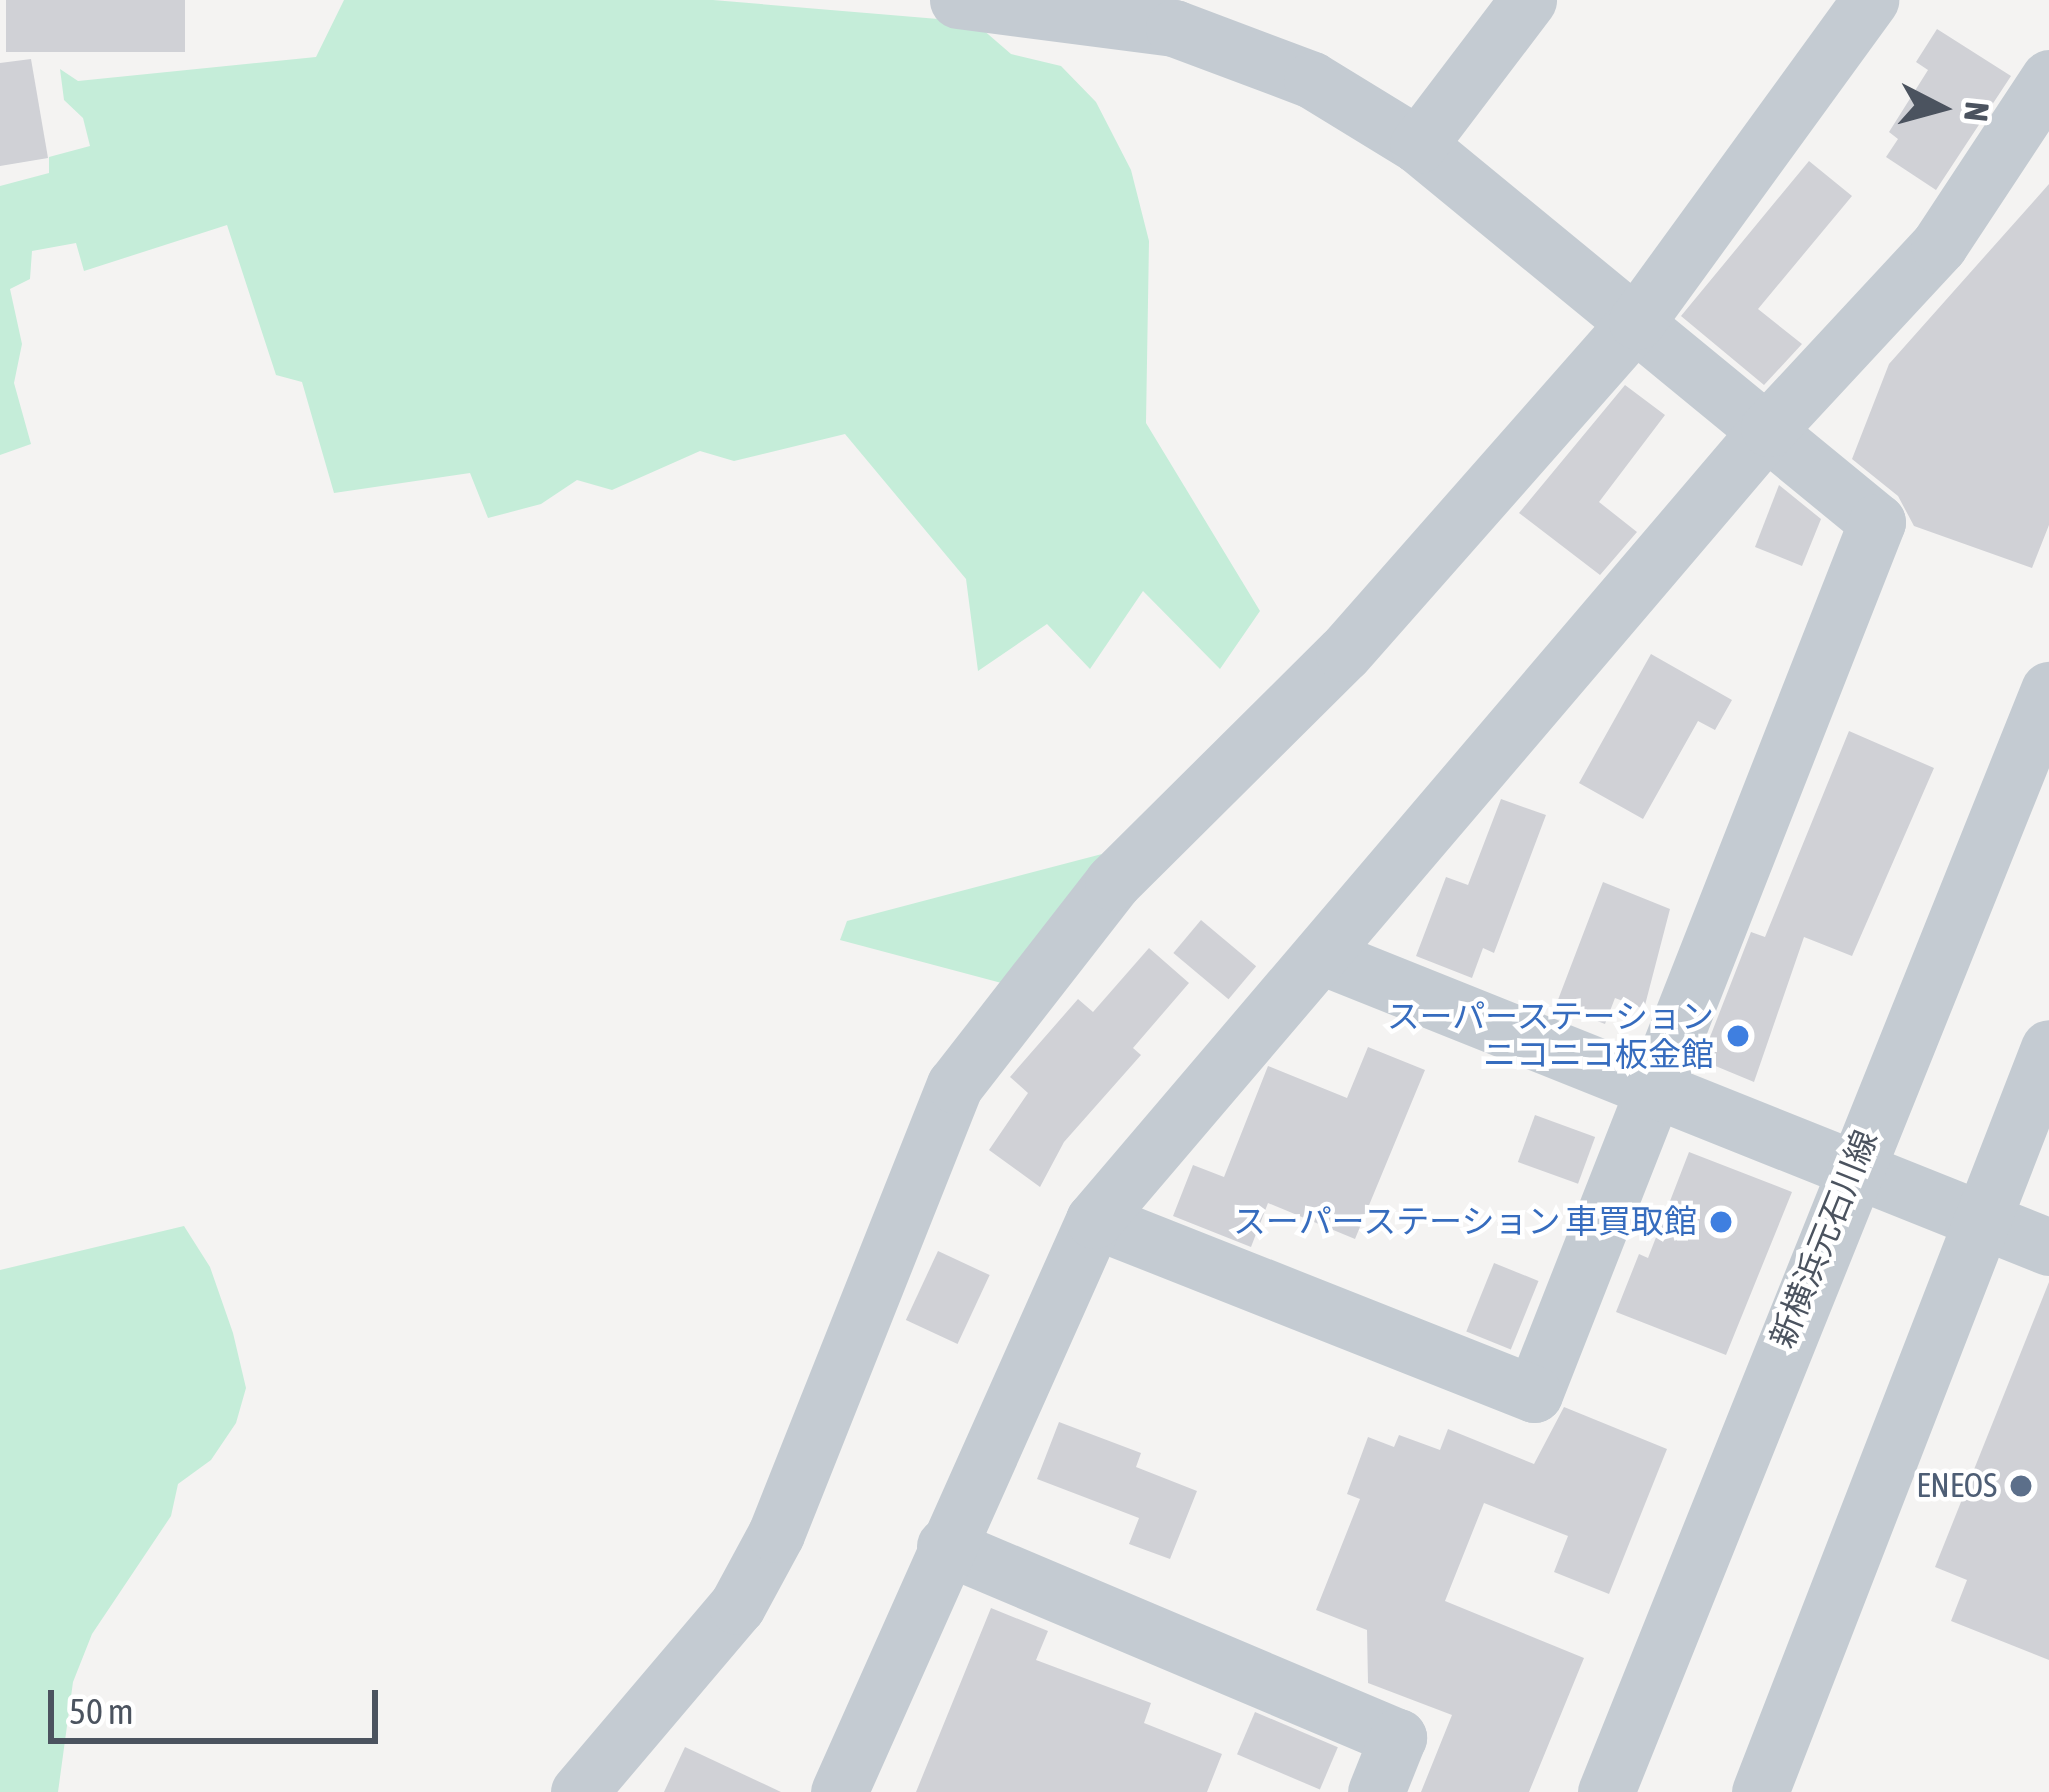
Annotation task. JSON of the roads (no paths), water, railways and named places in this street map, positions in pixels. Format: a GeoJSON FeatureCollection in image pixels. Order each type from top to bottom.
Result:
{"type":"FeatureCollection","features":[{"type":"Feature","properties":{"kind":"street"},"geometry":{"type":"LineString","coordinates":[[1418,145],[1528,0]]}},
{"type":"Feature","properties":{"kind":"street"},"geometry":{"type":"LineString","coordinates":[[579,1792],[737,1606],[776,1534],[955,1084],[1113,882],[1344,653],[1637,321],[1870,0]]}},
{"type":"Feature","properties":{"kind":"street"},"geometry":{"type":"LineString","coordinates":[[987,1],[1174,28],[1247,50],[1418,145],[1769,428],[1876,522],[1534,1394],[1094,1220]]}},
{"type":"Feature","properties":{"kind":"street"},"geometry":{"type":"LineString","coordinates":[[839,1792],[1094,1220],[1324,957],[1769,428],[1939,244],[2049,79]]}},
{"type":"Feature","properties":{"kind":"street","name":"新横浜元石川線"},"geometry":{"type":"LineString","coordinates":[[1606,1792],[1852,1166],[2049,690]]}},
{"type":"Feature","properties":{"kind":"street"},"geometry":{"type":"LineString","coordinates":[[1324,957],[2049,1247]]}},
{"type":"Feature","properties":{"kind":"street"},"geometry":{"type":"LineString","coordinates":[[1760,1792],[1979,1217],[2049,1048]]}},
{"type":"Feature","properties":{"kind":"street"},"geometry":{"type":"LineString","coordinates":[[945,1546],[1398,1737],[1376,1792]]}},
{"type":"Feature","properties":{"kind":"place","name":"スーパーステーション ニコニコ板金館"},"geometry":{"type":"Point","coordinates":[1738,1036]}},
{"type":"Feature","properties":{"kind":"place","name":"スーパーステーション 車買取館"},"geometry":{"type":"Point","coordinates":[1721,1222]}},
{"type":"Feature","properties":{"kind":"place","name":"ENEOS"},"geometry":{"type":"Point","coordinates":[2021,1486]}}]}
